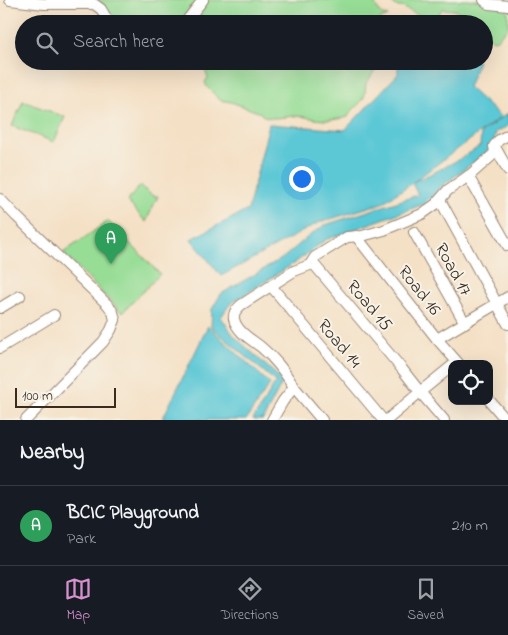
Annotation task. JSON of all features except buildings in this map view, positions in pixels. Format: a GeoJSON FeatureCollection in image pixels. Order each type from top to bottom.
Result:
{"type":"FeatureCollection","features":[{"type":"Feature","properties":{"kind":"street"},"geometry":{"type":"LineString","coordinates":[[10,0],[44,4],[94,4],[101,9],[105,15]]}},
{"type":"Feature","properties":{"kind":"street"},"geometry":{"type":"LineString","coordinates":[[191,15],[203,0]]}},
{"type":"Feature","properties":{"kind":"street"},"geometry":{"type":"LineString","coordinates":[[484,0],[489,4],[508,6]]}},
{"type":"Feature","properties":{"kind":"street"},"geometry":{"type":"LineString","coordinates":[[322,420],[278,363],[241,331],[234,321],[236,310],[294,271],[310,265],[315,258],[348,237],[362,236],[384,230],[422,214],[440,200],[448,190],[495,153],[494,146],[499,140],[508,135]]}},
{"type":"Feature","properties":{"kind":"street"},"geometry":{"type":"LineString","coordinates":[[494,146],[508,170]]}},
{"type":"Feature","properties":{"kind":"street"},"geometry":{"type":"LineString","coordinates":[[468,176],[508,246]]}},
{"type":"Feature","properties":{"kind":"street"},"geometry":{"type":"LineString","coordinates":[[0,199],[97,293],[113,312],[115,320],[103,342],[26,420]]}},
{"type":"Feature","properties":{"kind":"street"},"geometry":{"type":"LineString","coordinates":[[440,200],[508,324]]}},
{"type":"Feature","properties":{"kind":"street","name":"Road 17"},"geometry":{"type":"LineString","coordinates":[[414,232],[465,323]]}},
{"type":"Feature","properties":{"kind":"street","name":"Road 16"},"geometry":{"type":"LineString","coordinates":[[356,236],[438,339],[452,360]]}},
{"type":"Feature","properties":{"kind":"street","name":"Road 15"},"geometry":{"type":"LineString","coordinates":[[312,262],[420,392]]}},
{"type":"Feature","properties":{"kind":"street","name":"Road 14"},"geometry":{"type":"LineString","coordinates":[[271,286],[383,420]]}},
{"type":"Feature","properties":{"kind":"street"},"geometry":{"type":"LineString","coordinates":[[0,308],[20,296]]}},
{"type":"Feature","properties":{"kind":"street"},"geometry":{"type":"LineString","coordinates":[[438,339],[508,297]]}},
{"type":"Feature","properties":{"kind":"street"},"geometry":{"type":"LineString","coordinates":[[1,346],[54,315]]}},
{"type":"Feature","properties":{"kind":"street"},"geometry":{"type":"LineString","coordinates":[[387,420],[448,370]]}},
{"type":"Feature","properties":{"kind":"street"},"geometry":{"type":"LineString","coordinates":[[272,420],[294,386]]}},
{"type":"Feature","properties":{"kind":"street"},"geometry":{"type":"LineString","coordinates":[[420,392],[444,420]]}},
{"type":"Feature","properties":{"kind":"street"},"geometry":{"type":"LineString","coordinates":[[493,405],[506,420]]}},
{"type":"Feature","properties":{"kind":"green space"},"geometry":{"type":"Polygon","coordinates":[[[95,0],[372,0],[382,15],[106,15],[95,0]]]}},
{"type":"Feature","properties":{"kind":"green space"},"geometry":{"type":"Polygon","coordinates":[[[386,0],[508,0],[508,27],[497,39],[493,40],[493,15],[464,15],[455,10],[442,9],[438,15],[418,15],[386,0]]]}},
{"type":"Feature","properties":{"kind":"green space"},"geometry":{"type":"Polygon","coordinates":[[[205,70],[375,70],[366,83],[363,98],[348,117],[325,120],[297,116],[266,117],[261,113],[220,100],[207,87],[205,82],[208,78],[205,70]]]}},
{"type":"Feature","properties":{"kind":"green space"},"geometry":{"type":"Polygon","coordinates":[[[23,101],[65,117],[54,142],[12,126],[23,101]]]}},
{"type":"Feature","properties":{"kind":"green space"},"geometry":{"type":"Polygon","coordinates":[[[140,186],[153,196],[158,196],[146,222],[127,201],[140,186]]]}},
{"type":"Feature","properties":{"kind":"green space"},"geometry":{"type":"Polygon","coordinates":[[[108,221],[160,274],[122,313],[63,253],[108,221]]]}},
{"type":"Feature","properties":{"kind":"water"},"geometry":{"type":"Polygon","coordinates":[[[398,70],[475,70],[468,87],[501,117],[413,182],[456,161],[480,146],[481,133],[508,113],[508,126],[496,132],[492,148],[441,187],[424,204],[325,240],[296,262],[230,304],[221,317],[234,336],[283,381],[263,420],[253,420],[276,382],[211,327],[212,309],[221,294],[283,258],[325,225],[418,195],[412,183],[382,203],[318,223],[221,276],[191,239],[248,210],[269,124],[345,130],[398,74],[398,70]]]}},
{"type":"Feature","properties":{"kind":"water"},"geometry":{"type":"Polygon","coordinates":[[[208,326],[270,384],[246,420],[162,420],[208,326]]]}},
{"type":"Feature","properties":{"kind":"place","name":"BCIC Playground"},"geometry":{"type":"Point","coordinates":[111,264]}}]}
